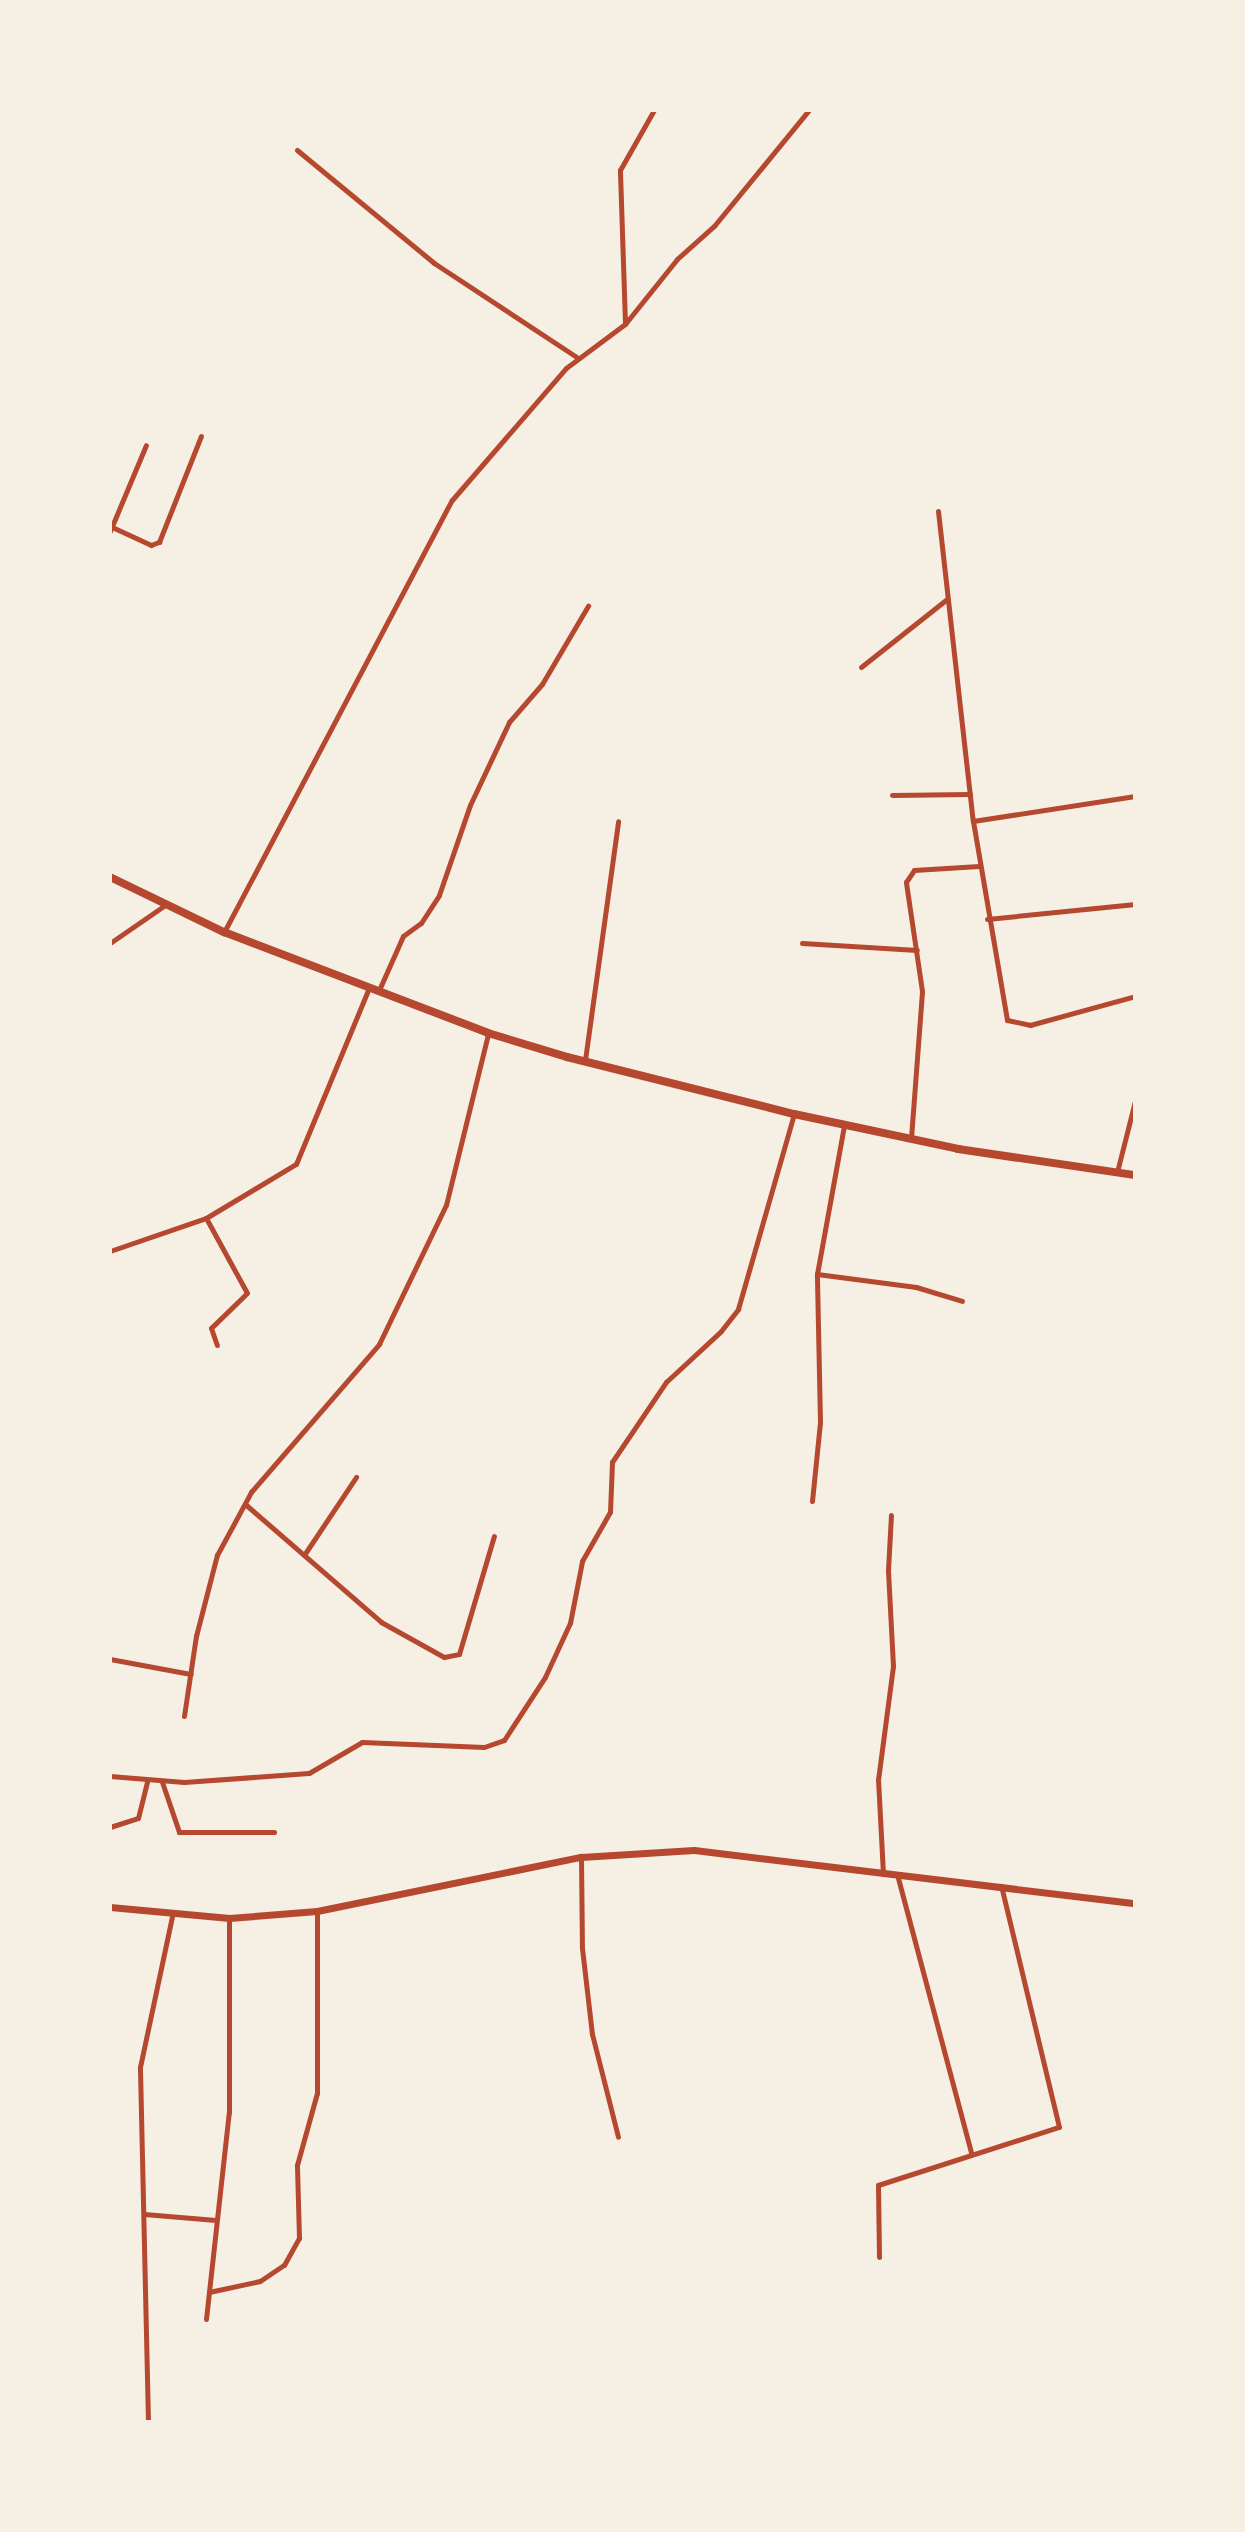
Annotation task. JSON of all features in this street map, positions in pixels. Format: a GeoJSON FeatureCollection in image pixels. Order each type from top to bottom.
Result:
{"type":"FeatureCollection","features":[{"type":"Feature","properties":{"kind":"highway"},"geometry":{"type":"LineString","coordinates":[[110,877],[224,932],[488,1033],[585,1061],[844,1125],[911,1139],[1135,1175]]}},
{"type":"Feature","properties":{"kind":"main road"},"geometry":{"type":"LineString","coordinates":[[110,1907],[172,1916],[229,1918],[317,1911],[581,1857],[694,1850],[898,1878],[1000,1885],[1135,1903]]}},
{"type":"Feature","properties":{"kind":"street"},"geometry":{"type":"LineString","coordinates":[[625,324],[620,170],[654,110]]}},
{"type":"Feature","properties":{"kind":"street"},"geometry":{"type":"LineString","coordinates":[[224,932],[452,500],[578,358],[625,324],[808,111]]}},
{"type":"Feature","properties":{"kind":"street"},"geometry":{"type":"LineString","coordinates":[[297,150],[434,263],[578,358]]}},
{"type":"Feature","properties":{"kind":"street"},"geometry":{"type":"LineString","coordinates":[[146,445],[111,529],[151,545],[159,542],[201,436]]}},
{"type":"Feature","properties":{"kind":"street"},"geometry":{"type":"LineString","coordinates":[[938,511],[979,866],[1007,1020],[1012,1024],[1030,1025],[1135,996]]}},
{"type":"Feature","properties":{"kind":"street"},"geometry":{"type":"LineString","coordinates":[[861,667],[947,599]]}},
{"type":"Feature","properties":{"kind":"street"},"geometry":{"type":"LineString","coordinates":[[110,1251],[206,1218],[285,1173],[303,1155],[317,1109],[374,988],[403,936],[421,923],[439,895],[470,805],[509,722],[542,684],[588,606]]}},
{"type":"Feature","properties":{"kind":"street"},"geometry":{"type":"LineString","coordinates":[[892,795],[970,794]]}},
{"type":"Feature","properties":{"kind":"street"},"geometry":{"type":"LineString","coordinates":[[973,821],[1135,796]]}},
{"type":"Feature","properties":{"kind":"street"},"geometry":{"type":"LineString","coordinates":[[585,1061],[618,821]]}},
{"type":"Feature","properties":{"kind":"street"},"geometry":{"type":"LineString","coordinates":[[911,1139],[922,991],[909,875],[979,866]]}},
{"type":"Feature","properties":{"kind":"street"},"geometry":{"type":"LineString","coordinates":[[110,943],[166,904]]}},
{"type":"Feature","properties":{"kind":"street"},"geometry":{"type":"LineString","coordinates":[[987,919],[1135,904]]}},
{"type":"Feature","properties":{"kind":"street"},"geometry":{"type":"LineString","coordinates":[[802,943],[917,950]]}},
{"type":"Feature","properties":{"kind":"street"},"geometry":{"type":"LineString","coordinates":[[184,1716],[210,1574],[245,1504],[379,1344],[446,1205],[488,1033]]}},
{"type":"Feature","properties":{"kind":"street"},"geometry":{"type":"LineString","coordinates":[[1117,1173],[1135,1101]]}},
{"type":"Feature","properties":{"kind":"street"},"geometry":{"type":"LineString","coordinates":[[110,1776],[162,1782],[309,1773],[362,1742],[484,1747],[504,1740],[545,1677],[570,1623],[582,1561],[610,1512],[612,1462],[666,1382],[721,1331],[738,1309],[794,1114]]}},
{"type":"Feature","properties":{"kind":"street"},"geometry":{"type":"LineString","coordinates":[[812,1501],[820,1422],[817,1274],[844,1125]]}},
{"type":"Feature","properties":{"kind":"street"},"geometry":{"type":"LineString","coordinates":[[206,1218],[247,1293],[211,1328],[217,1345]]}},
{"type":"Feature","properties":{"kind":"street"},"geometry":{"type":"LineString","coordinates":[[817,1274],[916,1287],[962,1301]]}},
{"type":"Feature","properties":{"kind":"street"},"geometry":{"type":"LineString","coordinates":[[304,1555],[356,1477]]}},
{"type":"Feature","properties":{"kind":"street"},"geometry":{"type":"LineString","coordinates":[[245,1504],[381,1622],[424,1650],[454,1657],[494,1536]]}},
{"type":"Feature","properties":{"kind":"street"},"geometry":{"type":"LineString","coordinates":[[883,1875],[878,1780],[893,1666],[888,1570],[891,1515]]}},
{"type":"Feature","properties":{"kind":"street"},"geometry":{"type":"LineString","coordinates":[[110,1659],[191,1674]]}},
{"type":"Feature","properties":{"kind":"street"},"geometry":{"type":"LineString","coordinates":[[110,1827],[138,1818],[147,1781]]}},
{"type":"Feature","properties":{"kind":"street"},"geometry":{"type":"LineString","coordinates":[[162,1782],[179,1832],[274,1832]]}},
{"type":"Feature","properties":{"kind":"street"},"geometry":{"type":"LineString","coordinates":[[581,1857],[582,1948],[592,2034],[618,2137]]}},
{"type":"Feature","properties":{"kind":"street"},"geometry":{"type":"LineString","coordinates":[[898,1878],[971,2153]]}},
{"type":"Feature","properties":{"kind":"street"},"geometry":{"type":"LineString","coordinates":[[879,2257],[878,2185],[971,2153],[1055,2130],[1060,2123],[1000,1885]]}},
{"type":"Feature","properties":{"kind":"street"},"geometry":{"type":"LineString","coordinates":[[209,2292],[260,2281],[284,2265],[299,2238],[297,2165],[317,2093],[317,1911]]}},
{"type":"Feature","properties":{"kind":"street"},"geometry":{"type":"LineString","coordinates":[[148,2422],[140,2067],[172,1916]]}},
{"type":"Feature","properties":{"kind":"street"},"geometry":{"type":"LineString","coordinates":[[206,2319],[229,2112],[229,1918]]}},
{"type":"Feature","properties":{"kind":"street"},"geometry":{"type":"LineString","coordinates":[[144,2214],[216,2220]]}}]}
